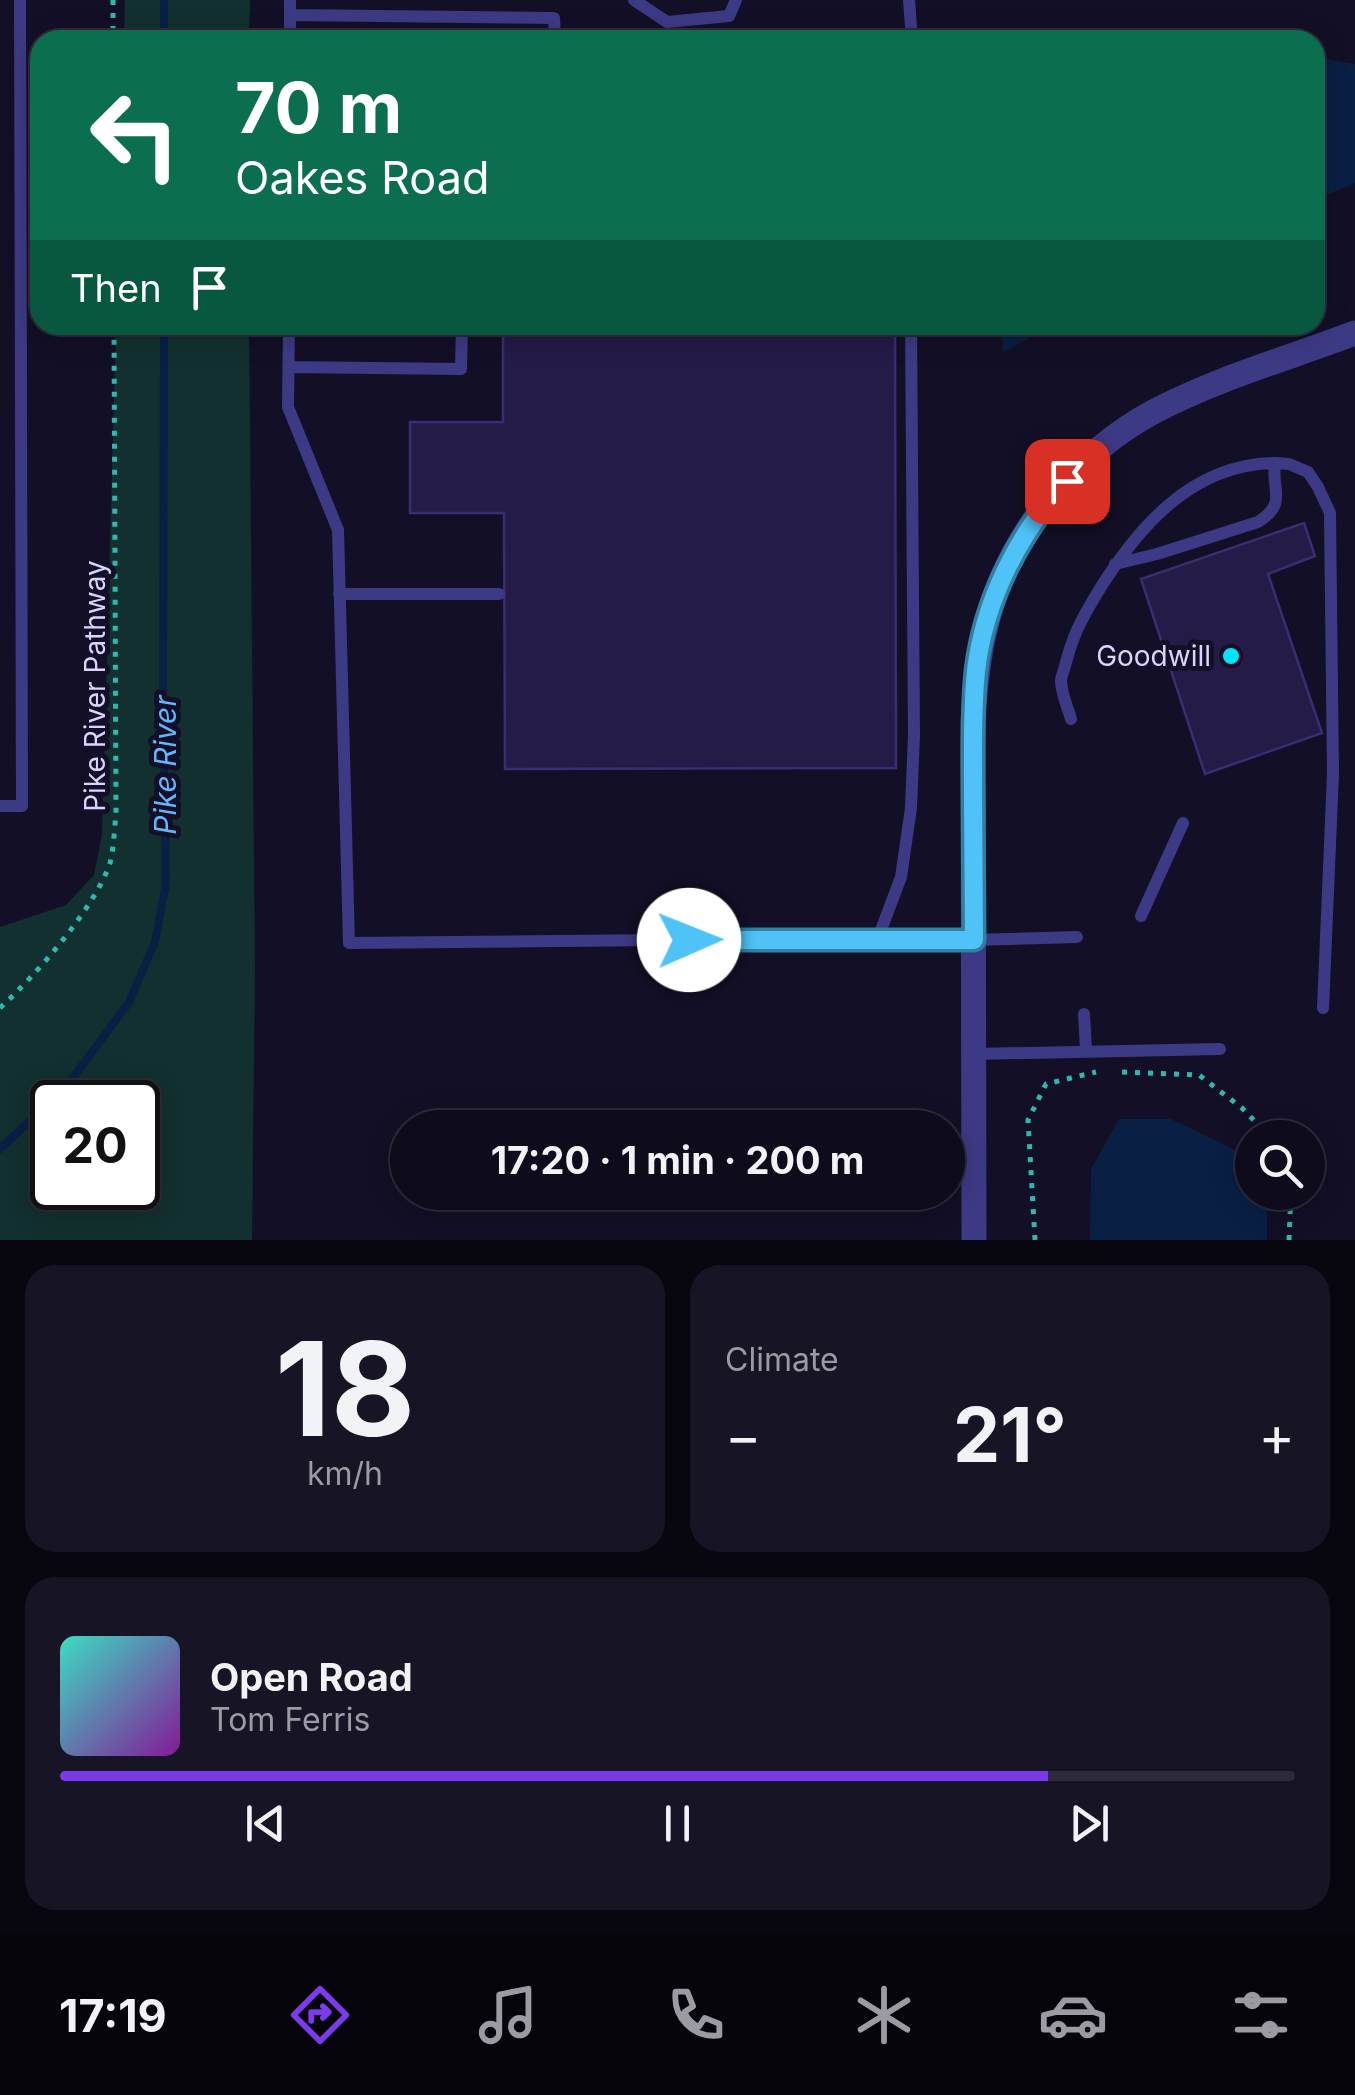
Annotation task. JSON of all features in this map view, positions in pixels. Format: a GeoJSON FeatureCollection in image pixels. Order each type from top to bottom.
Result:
{"type":"FeatureCollection","features":[{"type":"Feature","properties":{"kind":"street"},"geometry":{"type":"LineString","coordinates":[[974,1240],[973,720],[976,668],[998,587],[1021,542],[1050,499],[1110,440],[1153,412],[1201,390],[1355,333]]}},
{"type":"Feature","properties":{"kind":"lane"},"geometry":{"type":"LineString","coordinates":[[0,806],[22,806],[20,0]]}},
{"type":"Feature","properties":{"kind":"lane"},"geometry":{"type":"LineString","coordinates":[[290,0],[290,30]]}},
{"type":"Feature","properties":{"kind":"lane"},"geometry":{"type":"LineString","coordinates":[[634,0],[667,22],[729,16],[736,0]]}},
{"type":"Feature","properties":{"kind":"lane"},"geometry":{"type":"LineString","coordinates":[[909,0],[911,30]]}},
{"type":"Feature","properties":{"kind":"lane"},"geometry":{"type":"LineString","coordinates":[[290,15],[554,18],[555,30]]}},
{"type":"Feature","properties":{"kind":"lane"},"geometry":{"type":"LineString","coordinates":[[289,335],[288,407],[338,530],[349,944],[1077,936]]}},
{"type":"Feature","properties":{"kind":"lane"},"geometry":{"type":"LineString","coordinates":[[288,368],[461,369],[462,335]]}},
{"type":"Feature","properties":{"kind":"lane"},"geometry":{"type":"LineString","coordinates":[[878,938],[901,878],[911,808],[912,335]]}},
{"type":"Feature","properties":{"kind":"lane"},"geometry":{"type":"LineString","coordinates":[[1071,719],[1061,683],[1074,633],[1115,564],[1147,524],[1191,488],[1224,471],[1249,463],[1275,463],[1308,472],[1330,512],[1332,774],[1323,1008]]}},
{"type":"Feature","properties":{"kind":"lane"},"geometry":{"type":"LineString","coordinates":[[1115,564],[1258,522],[1277,504],[1275,463]]}},
{"type":"Feature","properties":{"kind":"lane"},"geometry":{"type":"LineString","coordinates":[[339,594],[499,594]]}},
{"type":"Feature","properties":{"kind":"lane"},"geometry":{"type":"LineString","coordinates":[[1142,916],[1182,822]]}},
{"type":"Feature","properties":{"kind":"lane"},"geometry":{"type":"LineString","coordinates":[[1084,1014],[1086,1050]]}},
{"type":"Feature","properties":{"kind":"lane"},"geometry":{"type":"LineString","coordinates":[[974,1054],[1220,1048]]}},
{"type":"Feature","properties":{"kind":"path"},"geometry":{"type":"LineString","coordinates":[[112,0],[113,30]]}},
{"type":"Feature","properties":{"kind":"path","name":"Pike River Pathway"},"geometry":{"type":"LineString","coordinates":[[0,1008],[28,982],[91,900],[110,862],[116,816],[114,335]]}},
{"type":"Feature","properties":{"kind":"path"},"geometry":{"type":"LineString","coordinates":[[1035,1240],[1028,1120],[1046,1084],[1097,1072]]}},
{"type":"Feature","properties":{"kind":"path"},"geometry":{"type":"LineString","coordinates":[[1114,1072],[1200,1075],[1254,1120]]}},
{"type":"Feature","properties":{"kind":"path"},"geometry":{"type":"LineString","coordinates":[[1288,1240],[1290,1210]]}},
{"type":"Feature","properties":{"kind":"green space"},"geometry":{"type":"Polygon","coordinates":[[[125,0],[250,0],[249,30],[124,30],[125,0]]]}},
{"type":"Feature","properties":{"kind":"green space"},"geometry":{"type":"Polygon","coordinates":[[[116,335],[249,335],[255,969],[252,1240],[0,1240],[0,927],[66,905],[94,875],[102,834],[116,335]]]}},
{"type":"Feature","properties":{"kind":"water"},"geometry":{"type":"Polygon","coordinates":[[[1325,59],[1355,64],[1355,183],[1325,196],[1325,59]]]}},
{"type":"Feature","properties":{"kind":"water"},"geometry":{"type":"Polygon","coordinates":[[[1002,335],[1034,335],[1003,353],[1002,335]]]}},
{"type":"Feature","properties":{"kind":"water"},"geometry":{"type":"Polygon","coordinates":[[[1119,1119],[1171,1119],[1235,1150],[1235,1210],[1267,1210],[1267,1240],[1090,1240],[1091,1169],[1119,1119]]]}},
{"type":"Feature","properties":{"kind":"building"},"geometry":{"type":"Polygon","coordinates":[[[503,335],[895,335],[896,768],[505,769],[504,513],[410,513],[410,422],[503,422],[503,335]]]}},
{"type":"Feature","properties":{"kind":"building","name":"Goodwill"},"geometry":{"type":"Polygon","coordinates":[[[1304,523],[1315,556],[1268,574],[1322,733],[1205,774],[1141,579],[1304,523]]]}},
{"type":"Feature","properties":{"kind":"waterway","name":"Pike River"},"geometry":{"type":"LineString","coordinates":[[164,0],[164,30]]}},
{"type":"Feature","properties":{"kind":"waterway","name":"Pike River"},"geometry":{"type":"LineString","coordinates":[[0,1149],[67,1086],[129,1002],[155,942],[166,884],[164,335]]}},
{"type":"Feature","properties":{"kind":"place","name":"Goodwill"},"geometry":{"type":"Point","coordinates":[1231,656]}},
{"type":"Feature","properties":{"kind":"route"},"geometry":{"type":"LineString","coordinates":[[689,940],[974,940],[976,668],[998,587],[1021,542],[1067,481]]}}]}
